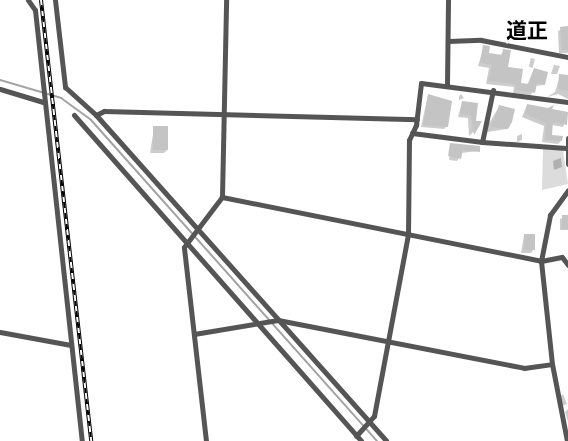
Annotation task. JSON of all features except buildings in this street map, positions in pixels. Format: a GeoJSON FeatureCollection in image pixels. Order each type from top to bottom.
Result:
{"type":"FeatureCollection","features":[{"type":"Feature","properties":{"kind":"street"},"geometry":{"type":"LineString","coordinates":[[28,0],[35,10],[43,102],[82,441]]}},
{"type":"Feature","properties":{"kind":"street"},"geometry":{"type":"LineString","coordinates":[[55,0],[65,87],[96,115],[386,441]]}},
{"type":"Feature","properties":{"kind":"street"},"geometry":{"type":"LineString","coordinates":[[186,242],[199,231],[222,198],[226,0]]}},
{"type":"Feature","properties":{"kind":"street"},"geometry":{"type":"LineString","coordinates":[[447,84],[448,0]]}},
{"type":"Feature","properties":{"kind":"street"},"geometry":{"type":"LineString","coordinates":[[448,40],[481,40],[568,58]]}},
{"type":"Feature","properties":{"kind":"street"},"geometry":{"type":"LineString","coordinates":[[74,115],[358,439],[370,423],[408,235],[412,133],[417,119],[421,82],[492,90],[568,102]]}},
{"type":"Feature","properties":{"kind":"street"},"geometry":{"type":"LineString","coordinates":[[0,89],[43,102]]}},
{"type":"Feature","properties":{"kind":"street"},"geometry":{"type":"LineString","coordinates":[[482,142],[492,90]]}},
{"type":"Feature","properties":{"kind":"street"},"geometry":{"type":"LineString","coordinates":[[96,115],[223,114],[417,119]]}},
{"type":"Feature","properties":{"kind":"street"},"geometry":{"type":"LineString","coordinates":[[412,133],[482,142],[566,148]]}},
{"type":"Feature","properties":{"kind":"street"},"geometry":{"type":"LineString","coordinates":[[568,138],[566,148],[568,164]]}},
{"type":"Feature","properties":{"kind":"street"},"geometry":{"type":"LineString","coordinates":[[567,441],[552,364],[541,261],[550,215],[568,190]]}},
{"type":"Feature","properties":{"kind":"street"},"geometry":{"type":"LineString","coordinates":[[222,198],[541,261],[562,257],[568,264]]}},
{"type":"Feature","properties":{"kind":"street"},"geometry":{"type":"LineString","coordinates":[[186,242],[206,441]]}},
{"type":"Feature","properties":{"kind":"street"},"geometry":{"type":"LineString","coordinates":[[194,334],[259,326],[278,320],[524,368],[552,364]]}},
{"type":"Feature","properties":{"kind":"street"},"geometry":{"type":"LineString","coordinates":[[0,332],[71,345]]}},
{"type":"Feature","properties":{"kind":"shaded area"},"geometry":{"type":"Polygon","coordinates":[[[543,148],[563,150],[568,184],[542,190],[543,148]]]}},
{"type":"Feature","properties":{"kind":"waterway"},"geometry":{"type":"LineString","coordinates":[[0,80],[61,98],[91,120],[377,441]]}},
{"type":"Feature","properties":{"kind":"railway"},"geometry":{"type":"LineString","coordinates":[[41,0],[91,441]]}},
{"type":"Feature","properties":{"kind":"district","name":"道正"},"geometry":{"type":"Point","coordinates":[527,31]}}]}
